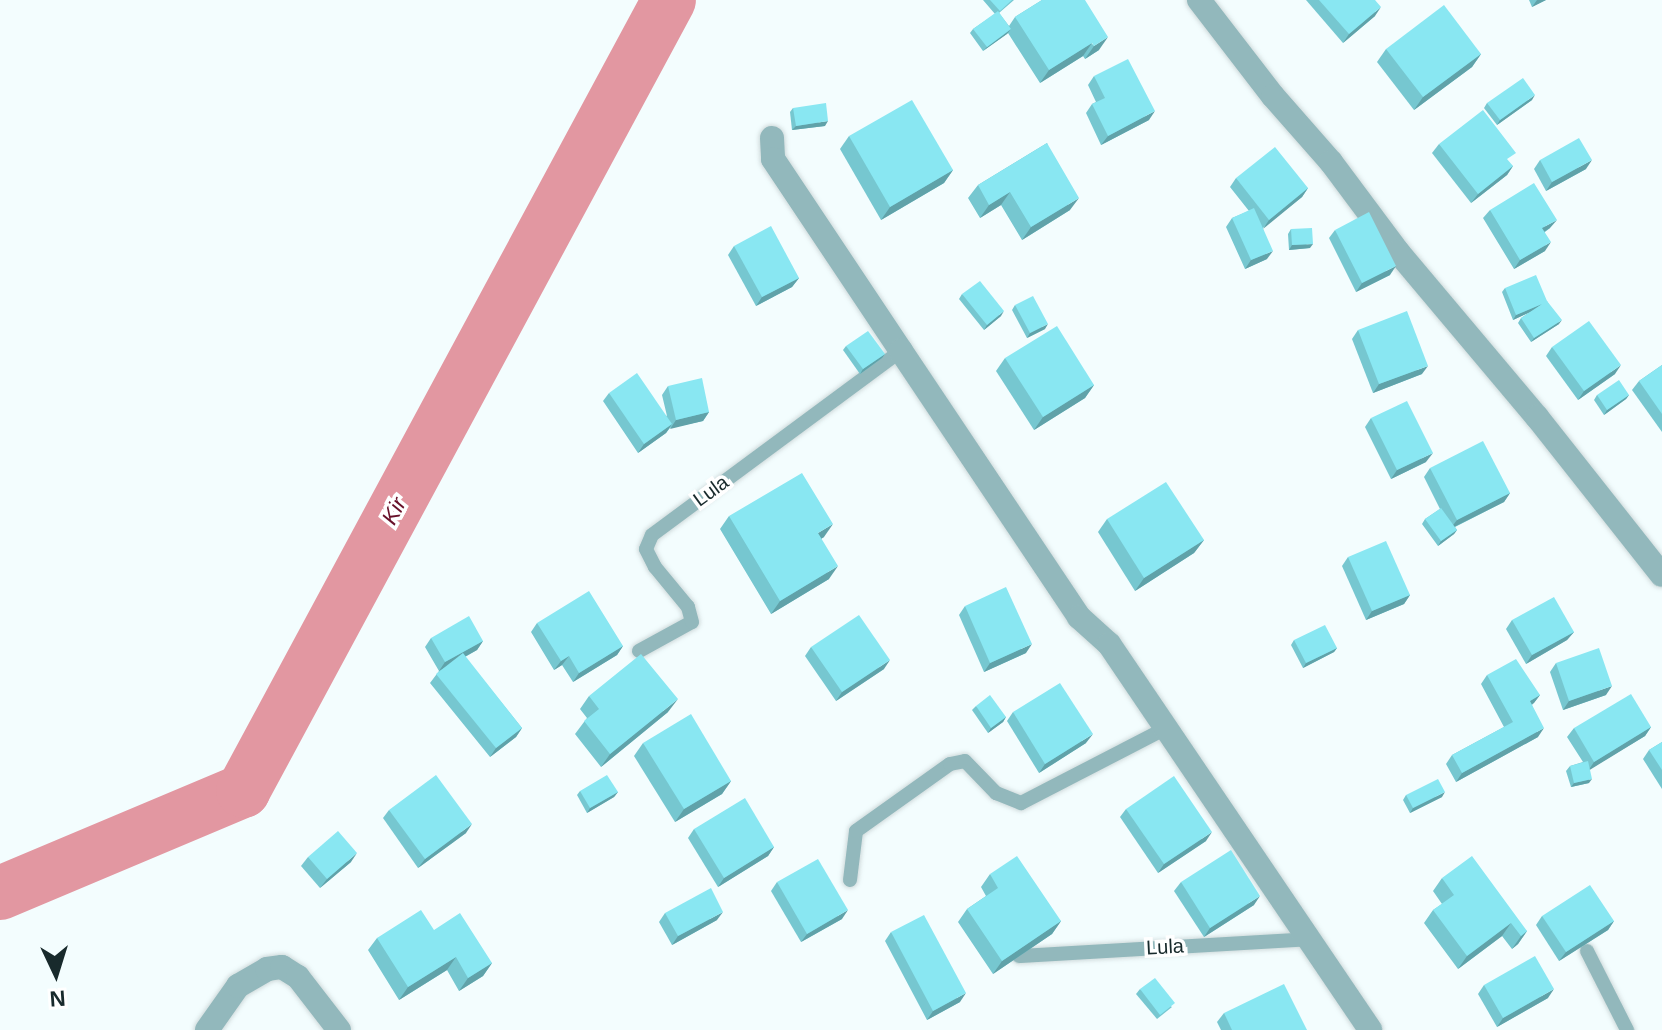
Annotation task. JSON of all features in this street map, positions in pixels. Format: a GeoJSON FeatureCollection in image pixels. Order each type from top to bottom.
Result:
{"type":"FeatureCollection","features":[{"type":"Feature","properties":{"kind":"street"},"geometry":{"type":"LineString","coordinates":[[1199,0],[1273,96],[1331,162],[1398,252],[1537,417],[1662,575]]}},
{"type":"Feature","properties":{"kind":"street"},"geometry":{"type":"LineString","coordinates":[[772,138],[773,159],[1079,617],[1109,644],[1370,1030]]}},
{"type":"Feature","properties":{"kind":"street"},"geometry":{"type":"LineString","coordinates":[[207,1030],[238,986],[267,969],[282,967],[298,977],[339,1030]]}},
{"type":"Feature","properties":{"kind":"lane","name":"Lula"},"geometry":{"type":"LineString","coordinates":[[639,651],[692,622],[688,607],[655,567],[646,549],[652,535],[901,351]]}},
{"type":"Feature","properties":{"kind":"lane"},"geometry":{"type":"LineString","coordinates":[[850,880],[856,831],[950,764],[965,761],[996,793],[1007,801],[1021,803],[1166,728]]}},
{"type":"Feature","properties":{"kind":"lane","name":"Lula"},"geometry":{"type":"LineString","coordinates":[[1019,956],[1310,939]]}},
{"type":"Feature","properties":{"kind":"lane"},"geometry":{"type":"LineString","coordinates":[[1587,951],[1627,1030]]}},
{"type":"Feature","properties":{"kind":"building"},"geometry":{"type":"Polygon","coordinates":[[[990,0],[1012,0],[1000,11],[990,0]]]}},
{"type":"Feature","properties":{"kind":"building"},"geometry":{"type":"Polygon","coordinates":[[[1042,0],[1085,0],[1108,37],[1094,46],[1092,43],[1049,70],[1015,17],[1042,0]]]}},
{"type":"Feature","properties":{"kind":"building"},"geometry":{"type":"Polygon","coordinates":[[[1319,0],[1375,0],[1381,7],[1349,34],[1319,0]]]}},
{"type":"Feature","properties":{"kind":"building"},"geometry":{"type":"Polygon","coordinates":[[[1444,5],[1481,54],[1423,97],[1386,49],[1444,5]]]}},
{"type":"Feature","properties":{"kind":"building"},"geometry":{"type":"Polygon","coordinates":[[[998,11],[1011,29],[987,47],[973,29],[998,11]]]}},
{"type":"Feature","properties":{"kind":"building"},"geometry":{"type":"Polygon","coordinates":[[[1128,59],[1155,111],[1108,136],[1092,104],[1105,98],[1094,76],[1128,59]]]}},
{"type":"Feature","properties":{"kind":"building"},"geometry":{"type":"Polygon","coordinates":[[[1523,78],[1535,95],[1500,120],[1487,103],[1523,78]]]}},
{"type":"Feature","properties":{"kind":"building"},"geometry":{"type":"Polygon","coordinates":[[[912,100],[953,170],[890,207],[849,136],[912,100]]]}},
{"type":"Feature","properties":{"kind":"building"},"geometry":{"type":"Polygon","coordinates":[[[826,103],[828,121],[796,126],[793,108],[826,103]]]}},
{"type":"Feature","properties":{"kind":"building"},"geometry":{"type":"Polygon","coordinates":[[[1483,110],[1516,153],[1507,159],[1513,166],[1478,194],[1439,144],[1483,110]]]}},
{"type":"Feature","properties":{"kind":"building"},"geometry":{"type":"Polygon","coordinates":[[[1579,138],[1592,160],[1552,182],[1540,160],[1579,138]]]}},
{"type":"Feature","properties":{"kind":"building"},"geometry":{"type":"Polygon","coordinates":[[[1047,143],[1079,198],[1031,227],[1010,192],[989,205],[978,185],[1047,143]]]}},
{"type":"Feature","properties":{"kind":"building"},"geometry":{"type":"Polygon","coordinates":[[[1275,147],[1308,188],[1269,220],[1236,178],[1275,147]]]}},
{"type":"Feature","properties":{"kind":"building"},"geometry":{"type":"Polygon","coordinates":[[[1534,183],[1557,220],[1542,228],[1551,242],[1520,260],[1490,210],[1534,183]]]}},
{"type":"Feature","properties":{"kind":"building"},"geometry":{"type":"Polygon","coordinates":[[[1254,208],[1273,251],[1251,260],[1232,218],[1254,208]]]}},
{"type":"Feature","properties":{"kind":"building"},"geometry":{"type":"Polygon","coordinates":[[[1369,212],[1396,266],[1362,283],[1335,230],[1369,212]]]}},
{"type":"Feature","properties":{"kind":"building"},"geometry":{"type":"Polygon","coordinates":[[[771,226],[799,278],[762,297],[734,246],[771,226]]]}},
{"type":"Feature","properties":{"kind":"building"},"geometry":{"type":"Polygon","coordinates":[[[1312,228],[1313,244],[1292,245],[1291,229],[1312,228]]]}},
{"type":"Feature","properties":{"kind":"building"},"geometry":{"type":"Polygon","coordinates":[[[1536,275],[1547,301],[1562,320],[1534,338],[1521,318],[1542,304],[1516,315],[1505,288],[1536,275]]]}},
{"type":"Feature","properties":{"kind":"building"},"geometry":{"type":"Polygon","coordinates":[[[980,281],[1004,311],[987,325],[962,294],[980,281]]]}},
{"type":"Feature","properties":{"kind":"building"},"geometry":{"type":"Polygon","coordinates":[[[1033,296],[1048,324],[1030,333],[1015,305],[1033,296]]]}},
{"type":"Feature","properties":{"kind":"building"},"geometry":{"type":"Polygon","coordinates":[[[1407,311],[1428,366],[1379,384],[1358,330],[1407,311]]]}},
{"type":"Feature","properties":{"kind":"building"},"geometry":{"type":"Polygon","coordinates":[[[1589,321],[1621,365],[1584,391],[1552,347],[1589,321]]]}},
{"type":"Feature","properties":{"kind":"building"},"geometry":{"type":"Polygon","coordinates":[[[1057,326],[1094,385],[1043,417],[1005,358],[1057,326]]]}},
{"type":"Feature","properties":{"kind":"building"},"geometry":{"type":"Polygon","coordinates":[[[868,331],[885,354],[863,369],[846,346],[868,331]]]}},
{"type":"Feature","properties":{"kind":"building"},"geometry":{"type":"Polygon","coordinates":[[[1662,365],[1662,414],[1639,381],[1662,365]]]}},
{"type":"Feature","properties":{"kind":"building"},"geometry":{"type":"Polygon","coordinates":[[[637,373],[672,424],[644,444],[609,393],[637,373]]]}},
{"type":"Feature","properties":{"kind":"building"},"geometry":{"type":"Polygon","coordinates":[[[702,378],[709,412],[676,420],[668,386],[702,378]]]}},
{"type":"Feature","properties":{"kind":"building"},"geometry":{"type":"Polygon","coordinates":[[[1619,380],[1629,395],[1607,410],[1597,395],[1619,380]]]}},
{"type":"Feature","properties":{"kind":"building"},"geometry":{"type":"Polygon","coordinates":[[[1407,401],[1433,453],[1397,470],[1371,418],[1407,401]]]}},
{"type":"Feature","properties":{"kind":"building"},"geometry":{"type":"Polygon","coordinates":[[[1483,441],[1510,493],[1457,520],[1430,468],[1483,441]]]}},
{"type":"Feature","properties":{"kind":"building"},"geometry":{"type":"Polygon","coordinates":[[[802,473],[833,524],[818,533],[838,566],[780,601],[729,516],[802,473]]]}},
{"type":"Feature","properties":{"kind":"building"},"geometry":{"type":"Polygon","coordinates":[[[1166,482],[1204,540],[1144,578],[1107,519],[1166,482]]]}},
{"type":"Feature","properties":{"kind":"building"},"geometry":{"type":"Polygon","coordinates":[[[1441,508],[1457,530],[1441,541],[1425,519],[1441,508]]]}},
{"type":"Feature","properties":{"kind":"building"},"geometry":{"type":"Polygon","coordinates":[[[1386,541],[1410,595],[1372,611],[1348,557],[1386,541]]]}},
{"type":"Feature","properties":{"kind":"building"},"geometry":{"type":"Polygon","coordinates":[[[1006,587],[1032,644],[990,663],[965,606],[1006,587]]]}},
{"type":"Feature","properties":{"kind":"building"},"geometry":{"type":"Polygon","coordinates":[[[589,591],[623,646],[579,673],[569,656],[561,661],[537,623],[589,591]]]}},
{"type":"Feature","properties":{"kind":"building"},"geometry":{"type":"Polygon","coordinates":[[[1554,597],[1574,632],[1532,655],[1512,620],[1554,597]]]}},
{"type":"Feature","properties":{"kind":"building"},"geometry":{"type":"Polygon","coordinates":[[[859,615],[890,660],[842,692],[811,647],[859,615]]]}},
{"type":"Feature","properties":{"kind":"building"},"geometry":{"type":"Polygon","coordinates":[[[469,616],[483,641],[445,662],[431,638],[469,616]]]}},
{"type":"Feature","properties":{"kind":"building"},"geometry":{"type":"Polygon","coordinates":[[[1325,625],[1337,648],[1306,663],[1294,640],[1325,625]]]}},
{"type":"Feature","properties":{"kind":"building"},"geometry":{"type":"Polygon","coordinates":[[[1599,648],[1612,686],[1569,701],[1556,663],[1599,648]]]}},
{"type":"Feature","properties":{"kind":"building"},"geometry":{"type":"Polygon","coordinates":[[[463,653],[522,728],[496,748],[436,674],[463,653]]]}},
{"type":"Feature","properties":{"kind":"building"},"geometry":{"type":"Polygon","coordinates":[[[641,654],[678,699],[610,754],[584,721],[599,709],[589,696],[641,654]]]}},
{"type":"Feature","properties":{"kind":"building"},"geometry":{"type":"Polygon","coordinates":[[[1516,659],[1540,695],[1530,701],[1544,728],[1462,773],[1452,755],[1513,722],[1487,675],[1516,659]]]}},
{"type":"Feature","properties":{"kind":"building"},"geometry":{"type":"Polygon","coordinates":[[[1060,683],[1093,734],[1045,764],[1013,712],[1060,683]]]}},
{"type":"Feature","properties":{"kind":"building"},"geometry":{"type":"Polygon","coordinates":[[[1631,694],[1651,727],[1594,762],[1574,728],[1631,694]]]}},
{"type":"Feature","properties":{"kind":"building"},"geometry":{"type":"Polygon","coordinates":[[[990,695],[1006,717],[991,728],[976,706],[990,695]]]}},
{"type":"Feature","properties":{"kind":"building"},"geometry":{"type":"Polygon","coordinates":[[[691,714],[731,781],[684,809],[643,743],[691,714]]]}},
{"type":"Feature","properties":{"kind":"building"},"geometry":{"type":"Polygon","coordinates":[[[1662,742],[1662,770],[1649,750],[1662,742]]]}},
{"type":"Feature","properties":{"kind":"building"},"geometry":{"type":"Polygon","coordinates":[[[1588,761],[1592,779],[1574,783],[1570,766],[1588,761]]]}},
{"type":"Feature","properties":{"kind":"building"},"geometry":{"type":"Polygon","coordinates":[[[436,775],[472,824],[425,859],[389,810],[436,775]]]}},
{"type":"Feature","properties":{"kind":"building"},"geometry":{"type":"Polygon","coordinates":[[[607,775],[618,792],[590,808],[580,791],[607,775]]]}},
{"type":"Feature","properties":{"kind":"building"},"geometry":{"type":"Polygon","coordinates":[[[1174,776],[1212,832],[1164,864],[1126,809],[1174,776]]]}},
{"type":"Feature","properties":{"kind":"building"},"geometry":{"type":"Polygon","coordinates":[[[1438,779],[1445,792],[1413,808],[1406,795],[1438,779]]]}},
{"type":"Feature","properties":{"kind":"building"},"geometry":{"type":"Polygon","coordinates":[[[745,798],[774,847],[724,878],[694,829],[745,798]]]}},
{"type":"Feature","properties":{"kind":"building"},"geometry":{"type":"Polygon","coordinates":[[[338,831],[357,853],[327,879],[308,857],[338,831]]]}},
{"type":"Feature","properties":{"kind":"building"},"geometry":{"type":"Polygon","coordinates":[[[1231,850],[1260,896],[1210,928],[1181,882],[1231,850]]]}},
{"type":"Feature","properties":{"kind":"building"},"geometry":{"type":"Polygon","coordinates":[[[1017,856],[1061,921],[1002,961],[967,909],[998,888],[990,874],[1017,856]]]}},
{"type":"Feature","properties":{"kind":"building"},"geometry":{"type":"Polygon","coordinates":[[[1472,856],[1527,931],[1521,936],[1511,923],[1467,956],[1433,910],[1454,895],[1442,878],[1472,856]]]}},
{"type":"Feature","properties":{"kind":"building"},"geometry":{"type":"Polygon","coordinates":[[[818,859],[848,910],[807,934],[777,882],[818,859]]]}},
{"type":"Feature","properties":{"kind":"building"},"geometry":{"type":"Polygon","coordinates":[[[1590,885],[1614,921],[1566,952],[1542,916],[1590,885]]]}},
{"type":"Feature","properties":{"kind":"building"},"geometry":{"type":"Polygon","coordinates":[[[711,888],[723,912],[678,936],[665,913],[711,888]]]}},
{"type":"Feature","properties":{"kind":"building"},"geometry":{"type":"Polygon","coordinates":[[[421,910],[434,930],[460,913],[492,963],[468,978],[456,957],[408,987],[377,938],[421,910]]]}},
{"type":"Feature","properties":{"kind":"building"},"geometry":{"type":"Polygon","coordinates":[[[924,915],[966,993],[933,1011],[891,932],[924,915]]]}},
{"type":"Feature","properties":{"kind":"building"},"geometry":{"type":"Polygon","coordinates":[[[1535,956],[1554,989],[1503,1018],[1484,985],[1535,956]]]}},
{"type":"Feature","properties":{"kind":"building"},"geometry":{"type":"Polygon","coordinates":[[[1155,978],[1175,1003],[1160,1015],[1140,989],[1155,978]]]}},
{"type":"Feature","properties":{"kind":"building"},"geometry":{"type":"Polygon","coordinates":[[[1284,984],[1307,1030],[1232,1030],[1224,1013],[1284,984]]]}},
{"type":"Feature","properties":{"kind":"waterway","name":"Kir"},"geometry":{"type":"LineString","coordinates":[[0,893],[243,791],[669,0]]}}]}
